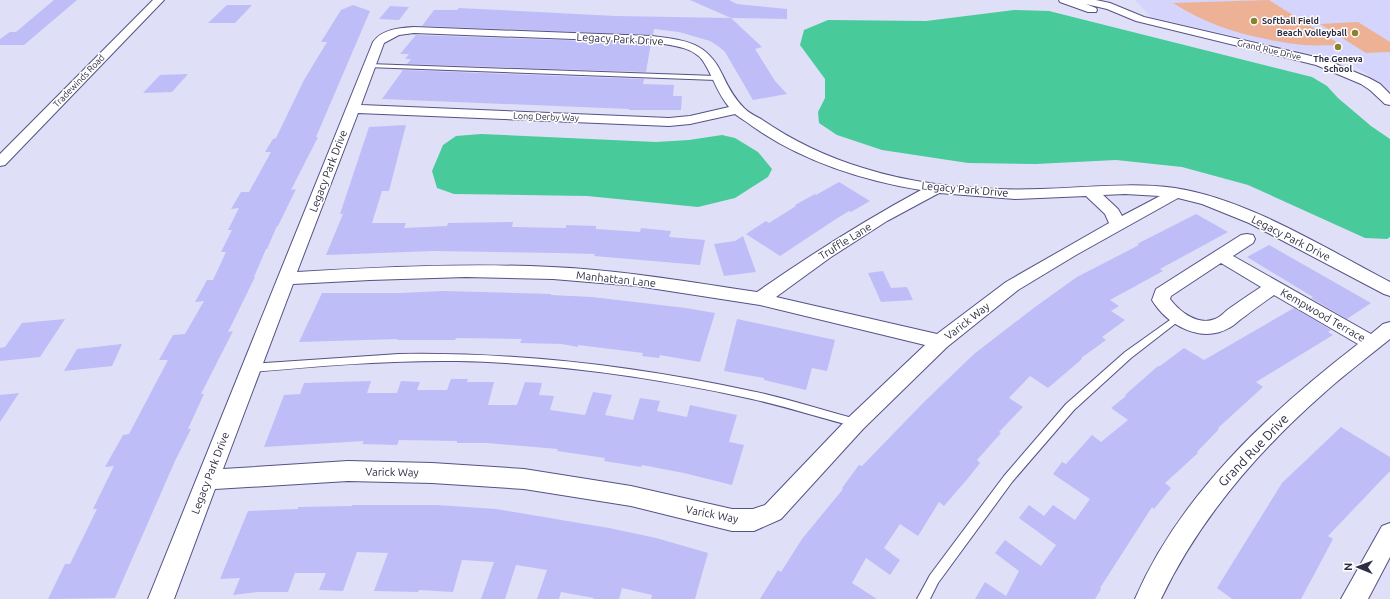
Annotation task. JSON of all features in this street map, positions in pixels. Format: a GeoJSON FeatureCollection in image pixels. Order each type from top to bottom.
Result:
{"type":"FeatureCollection","features":[{"type":"Feature","properties":{"kind":"street","name":"Tradewinds Road"},"geometry":{"type":"LineString","coordinates":[[0,162],[158,0]]}},
{"type":"Feature","properties":{"kind":"street","name":"Grand Rue Drive"},"geometry":{"type":"LineString","coordinates":[[1064,0],[1101,12],[1140,19],[1320,62],[1365,81],[1379,90],[1390,101]]}},
{"type":"Feature","properties":{"kind":"street","name":"Grand Rue Drive"},"geometry":{"type":"LineString","coordinates":[[1081,0],[1110,6],[1140,19]]}},
{"type":"Feature","properties":{"kind":"street","name":"Legacy Park Drive"},"geometry":{"type":"LineString","coordinates":[[161,599],[369,66],[379,42],[384,36],[392,33],[414,30],[652,39],[669,41],[684,45],[707,58],[724,93],[737,109],[767,130],[798,148],[834,164],[879,177],[935,188],[999,193],[1039,194],[1138,190],[1176,193],[1217,203],[1253,218],[1390,290]]}},
{"type":"Feature","properties":{"kind":"street","name":"Long Derby Way"},"geometry":{"type":"LineString","coordinates":[[353,109],[669,122],[690,120],[737,109]]}},
{"type":"Feature","properties":{"kind":"street","name":"Truffle Lane"},"geometry":{"type":"LineString","coordinates":[[760,300],[825,253],[881,218],[935,188]]}},
{"type":"Feature","properties":{"kind":"street"},"geometry":{"type":"LineString","coordinates":[[1090,191],[1112,212],[1118,225]]}},
{"type":"Feature","properties":{"kind":"street","name":"Varick Way"},"geometry":{"type":"LineString","coordinates":[[207,480],[348,471],[432,473],[516,479],[631,496],[732,520],[754,520],[773,512],[856,424],[940,342],[1012,286],[1070,251],[1176,193]]}},
{"type":"Feature","properties":{"kind":"street","name":"Kempwood Terrace"},"geometry":{"type":"LineString","coordinates":[[1247,239],[1162,293],[1161,300],[1167,309],[1178,318],[1194,326],[1209,327],[1220,325],[1274,286]]}},
{"type":"Feature","properties":{"kind":"street","name":"Kempwood Terrace"},"geometry":{"type":"LineString","coordinates":[[1221,256],[1372,343]]}},
{"type":"Feature","properties":{"kind":"street","name":"Manhattan Lane"},"geometry":{"type":"LineString","coordinates":[[286,279],[370,274],[466,271],[553,273],[637,280],[760,300],[940,342]]}},
{"type":"Feature","properties":{"kind":"street","name":"Grand Rue Drive"},"geometry":{"type":"LineString","coordinates":[[1148,599],[1167,560],[1214,492],[1268,432],[1317,387],[1390,329]]}},
{"type":"Feature","properties":{"kind":"street"},"geometry":{"type":"LineString","coordinates":[[1354,599],[1390,534]]}},
{"type":"Feature","properties":{"kind":"lane"},"geometry":{"type":"LineString","coordinates":[[369,66],[716,78]]}},
{"type":"Feature","properties":{"kind":"lane"},"geometry":{"type":"LineString","coordinates":[[923,599],[934,579],[1008,479],[1070,407],[1128,355],[1178,318]]}},
{"type":"Feature","properties":{"kind":"lane"},"geometry":{"type":"LineString","coordinates":[[252,368],[396,358],[486,359],[577,367],[671,380],[752,395],[856,424]]}},
{"type":"Feature","properties":{"kind":"shaded area","name":"The Geneva School"},"geometry":{"type":"Polygon","coordinates":[[[1135,0],[1390,0],[1390,91],[1351,63],[1151,17],[1135,0]]]}},
{"type":"Feature","properties":{"kind":"shaded area","name":"Softball Field"},"geometry":{"type":"Polygon","coordinates":[[[1269,0],[1341,45],[1304,45],[1287,43],[1236,32],[1203,19],[1173,3],[1269,0]]]}},
{"type":"Feature","properties":{"kind":"shaded area"},"geometry":{"type":"Polygon","coordinates":[[[1014,10],[1049,11],[1312,77],[1327,86],[1338,98],[1371,126],[1390,139],[1390,237],[1387,239],[1365,238],[1248,185],[1182,167],[1116,160],[1036,164],[968,163],[882,150],[837,135],[819,123],[818,112],[825,98],[825,79],[800,45],[804,30],[828,20],[926,21],[1014,10]]]}},
{"type":"Feature","properties":{"kind":"shaded area","name":"Beach Volleyball"},"geometry":{"type":"Polygon","coordinates":[[[1358,22],[1390,42],[1390,52],[1366,53],[1320,24],[1358,22]]]}},
{"type":"Feature","properties":{"kind":"shaded area"},"geometry":{"type":"Polygon","coordinates":[[[481,134],[656,142],[689,140],[722,135],[735,138],[758,152],[772,169],[768,177],[735,198],[698,207],[587,196],[454,194],[437,188],[432,171],[443,145],[456,136],[481,134]]]}},
{"type":"Feature","properties":{"kind":"building"},"geometry":{"type":"Polygon","coordinates":[[[54,0],[77,0],[24,45],[0,45],[0,39],[10,32],[16,32],[54,0]]]}},
{"type":"Feature","properties":{"kind":"building"},"geometry":{"type":"Polygon","coordinates":[[[690,0],[729,0],[737,4],[787,9],[787,19],[731,18],[690,0]]]}},
{"type":"Feature","properties":{"kind":"building"},"geometry":{"type":"Polygon","coordinates":[[[227,5],[252,5],[235,23],[208,23],[227,5]]]}},
{"type":"Feature","properties":{"kind":"building"},"geometry":{"type":"Polygon","coordinates":[[[353,5],[370,11],[316,137],[318,137],[291,190],[296,189],[266,249],[255,277],[228,332],[233,331],[201,394],[204,394],[188,429],[191,429],[175,461],[115,598],[48,599],[65,564],[70,564],[97,509],[93,509],[114,466],[105,467],[123,435],[129,434],[168,360],[159,360],[173,335],[185,334],[204,301],[195,302],[207,280],[213,280],[226,252],[221,252],[232,230],[228,230],[239,208],[231,209],[241,192],[249,192],[271,152],[265,152],[273,139],[276,138],[304,80],[327,42],[321,42],[341,10],[353,5]]]}},
{"type":"Feature","properties":{"kind":"building"},"geometry":{"type":"Polygon","coordinates":[[[390,6],[409,7],[399,20],[379,19],[390,6]]]}},
{"type":"Feature","properties":{"kind":"building"},"geometry":{"type":"Polygon","coordinates":[[[459,8],[616,16],[731,18],[762,47],[755,49],[775,81],[787,94],[753,100],[725,52],[710,41],[679,32],[654,29],[653,35],[422,26],[434,10],[457,10],[459,8]]]}},
{"type":"Feature","properties":{"kind":"building"},"geometry":{"type":"Polygon","coordinates":[[[416,35],[651,43],[646,72],[407,64],[411,59],[405,59],[409,54],[400,54],[416,35]]]}},
{"type":"Feature","properties":{"kind":"building"},"geometry":{"type":"Polygon","coordinates":[[[403,70],[644,79],[643,84],[674,85],[673,96],[682,96],[681,110],[629,110],[382,99],[403,70]]]}},
{"type":"Feature","properties":{"kind":"building"},"geometry":{"type":"Polygon","coordinates":[[[188,74],[172,92],[143,93],[160,75],[188,74]]]}},
{"type":"Feature","properties":{"kind":"building"},"geometry":{"type":"Polygon","coordinates":[[[406,125],[389,191],[382,191],[372,223],[406,223],[404,228],[447,226],[448,223],[513,222],[512,227],[566,228],[566,225],[596,226],[596,229],[640,232],[641,228],[671,231],[669,237],[705,240],[700,265],[594,256],[595,254],[559,253],[433,251],[326,255],[343,214],[340,214],[369,127],[406,125]]]}},
{"type":"Feature","properties":{"kind":"building"},"geometry":{"type":"Polygon","coordinates":[[[839,182],[870,201],[851,212],[849,211],[780,256],[746,234],[766,221],[769,223],[796,206],[795,205],[839,182]]]}},
{"type":"Feature","properties":{"kind":"building"},"geometry":{"type":"Polygon","coordinates":[[[1196,214],[1228,232],[1160,269],[1163,271],[1110,300],[1119,306],[1111,311],[1125,320],[1102,337],[1106,340],[1081,358],[1082,359],[1048,388],[1030,376],[1009,398],[1023,407],[999,432],[1001,433],[977,460],[980,463],[944,506],[939,502],[918,536],[900,524],[884,548],[900,560],[890,575],[866,558],[852,583],[877,599],[760,599],[778,570],[781,572],[802,539],[843,489],[842,488],[859,465],[862,466],[923,403],[974,354],[1077,277],[1196,214]]]}},
{"type":"Feature","properties":{"kind":"building"},"geometry":{"type":"Polygon","coordinates":[[[743,236],[756,272],[724,276],[714,244],[735,241],[743,236]]]}},
{"type":"Feature","properties":{"kind":"building"},"geometry":{"type":"Polygon","coordinates":[[[1269,245],[1371,303],[1347,319],[1247,257],[1269,245]]]}},
{"type":"Feature","properties":{"kind":"building"},"geometry":{"type":"Polygon","coordinates":[[[883,271],[891,288],[907,287],[913,300],[881,302],[868,273],[883,271]]]}},
{"type":"Feature","properties":{"kind":"building"},"geometry":{"type":"Polygon","coordinates":[[[443,291],[551,294],[592,297],[686,308],[715,313],[700,362],[660,355],[659,358],[642,356],[643,353],[578,345],[578,347],[562,344],[520,343],[522,339],[456,338],[455,340],[397,340],[398,339],[299,342],[322,293],[401,293],[443,291]]]}},
{"type":"Feature","properties":{"kind":"building"},"geometry":{"type":"Polygon","coordinates":[[[1294,308],[1331,330],[1328,332],[1333,335],[1256,382],[1263,387],[1218,428],[1219,429],[1197,452],[1198,453],[1165,483],[1171,488],[1154,509],[1152,507],[1100,588],[1101,589],[1095,599],[975,599],[985,582],[1006,596],[1019,571],[995,553],[1005,540],[1041,566],[1056,545],[1019,518],[1029,505],[1044,516],[1053,505],[1075,520],[1090,499],[1053,474],[1062,462],[1066,464],[1092,435],[1101,442],[1128,420],[1111,408],[1126,396],[1125,395],[1158,366],[1184,348],[1204,360],[1294,308]]]}},
{"type":"Feature","properties":{"kind":"building"},"geometry":{"type":"Polygon","coordinates":[[[65,319],[40,357],[0,361],[0,348],[5,347],[22,323],[65,319]]]}},
{"type":"Feature","properties":{"kind":"building"},"geometry":{"type":"Polygon","coordinates":[[[737,319],[835,340],[827,371],[812,368],[806,390],[764,380],[764,378],[724,371],[737,319]]]}},
{"type":"Feature","properties":{"kind":"building"},"geometry":{"type":"Polygon","coordinates":[[[122,344],[112,366],[64,371],[77,349],[122,344]]]}},
{"type":"Feature","properties":{"kind":"building"},"geometry":{"type":"Polygon","coordinates":[[[451,379],[468,379],[467,382],[494,382],[488,405],[517,405],[525,382],[542,383],[539,395],[554,396],[550,410],[585,415],[593,392],[612,395],[605,415],[633,420],[640,398],[660,401],[657,411],[687,417],[690,405],[737,415],[729,442],[744,445],[732,485],[684,473],[642,465],[641,467],[604,461],[605,458],[557,451],[558,449],[487,443],[399,440],[397,445],[362,444],[364,441],[264,447],[284,395],[300,394],[304,383],[371,381],[367,393],[397,393],[401,381],[420,382],[417,390],[447,390],[451,379]]]}},
{"type":"Feature","properties":{"kind":"building"},"geometry":{"type":"Polygon","coordinates":[[[19,393],[0,422],[0,395],[19,393]]]}},
{"type":"Feature","properties":{"kind":"building"},"geometry":{"type":"Polygon","coordinates":[[[1341,427],[1390,457],[1390,471],[1328,536],[1333,539],[1301,599],[1232,599],[1217,588],[1282,483],[1341,427]]]}},
{"type":"Feature","properties":{"kind":"building"},"geometry":{"type":"Polygon","coordinates":[[[352,505],[437,505],[496,509],[609,528],[656,538],[708,553],[695,599],[651,599],[652,595],[622,588],[619,599],[593,599],[594,598],[561,592],[559,599],[537,599],[547,570],[516,565],[505,599],[481,599],[494,562],[462,560],[453,592],[419,590],[418,592],[374,591],[388,553],[357,552],[343,591],[319,590],[326,573],[295,573],[288,592],[257,592],[233,595],[240,578],[220,579],[248,511],[352,505]]]}},
{"type":"Feature","properties":{"kind":"place","name":"Softball Field"},"geometry":{"type":"Point","coordinates":[1254,21]}},
{"type":"Feature","properties":{"kind":"place","name":"Beach Volleyball"},"geometry":{"type":"Point","coordinates":[1355,33]}},
{"type":"Feature","properties":{"kind":"place","name":"The Geneva School"},"geometry":{"type":"Point","coordinates":[1338,47]}}]}
